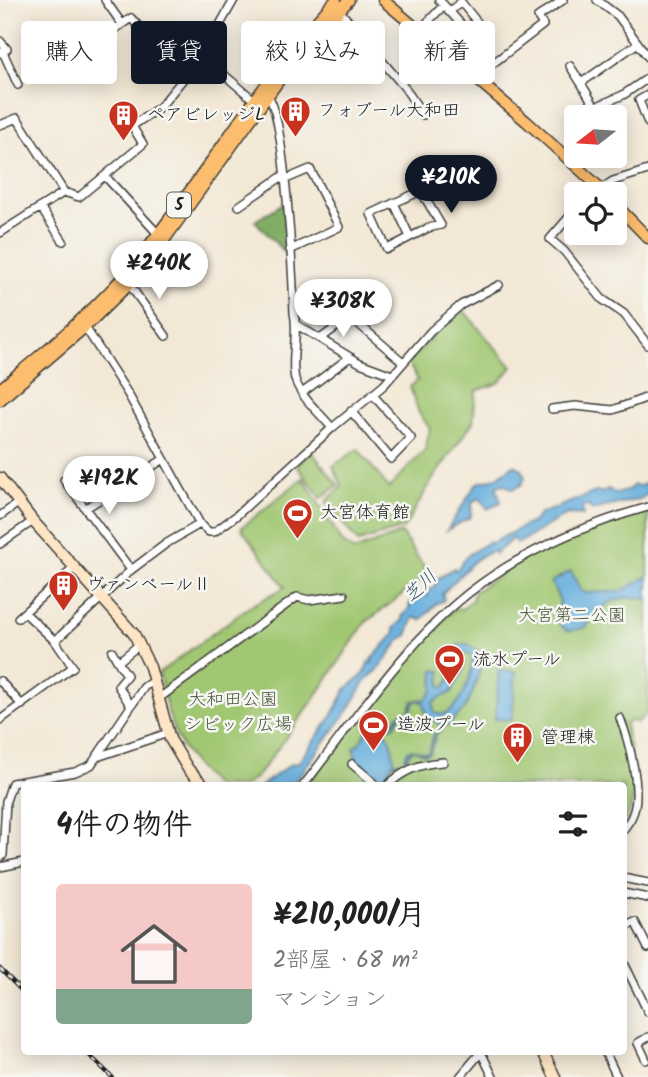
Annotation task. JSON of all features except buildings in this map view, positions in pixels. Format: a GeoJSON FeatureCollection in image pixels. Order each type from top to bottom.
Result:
{"type":"FeatureCollection","features":[{"type":"Feature","properties":{"kind":"main road","name":"5"},"geometry":{"type":"LineString","coordinates":[[0,400],[85,327],[130,284],[262,99],[292,50],[338,5],[349,0]]}},
{"type":"Feature","properties":{"kind":"main road"},"geometry":{"type":"LineString","coordinates":[[383,0],[407,21]]}},
{"type":"Feature","properties":{"kind":"main road"},"geometry":{"type":"LineString","coordinates":[[481,84],[594,182]]}},
{"type":"Feature","properties":{"kind":"main road"},"geometry":{"type":"LineString","coordinates":[[627,216],[648,238]]}},
{"type":"Feature","properties":{"kind":"main road","name":"5"},"geometry":{"type":"LineString","coordinates":[[0,389],[100,301],[161,237]]}},
{"type":"Feature","properties":{"kind":"street"},"geometry":{"type":"LineString","coordinates":[[105,0],[122,24]]}},
{"type":"Feature","properties":{"kind":"street"},"geometry":{"type":"LineString","coordinates":[[222,21],[234,0]]}},
{"type":"Feature","properties":{"kind":"street"},"geometry":{"type":"LineString","coordinates":[[495,62],[543,25],[538,17],[563,0]]}},
{"type":"Feature","properties":{"kind":"street"},"geometry":{"type":"LineString","coordinates":[[597,0],[618,16],[648,57]]}},
{"type":"Feature","properties":{"kind":"street"},"geometry":{"type":"LineString","coordinates":[[338,5],[405,88],[423,115]]}},
{"type":"Feature","properties":{"kind":"street"},"geometry":{"type":"LineString","coordinates":[[430,21],[444,6]]}},
{"type":"Feature","properties":{"kind":"street"},"geometry":{"type":"LineString","coordinates":[[117,28],[131,18],[134,21]]}},
{"type":"Feature","properties":{"kind":"street"},"geometry":{"type":"LineString","coordinates":[[0,41],[7,49],[1,53],[18,85]]}},
{"type":"Feature","properties":{"kind":"street"},"geometry":{"type":"LineString","coordinates":[[580,83],[638,43]]}},
{"type":"Feature","properties":{"kind":"street"},"geometry":{"type":"LineString","coordinates":[[570,66],[595,107],[622,95],[648,78]]}},
{"type":"Feature","properties":{"kind":"street"},"geometry":{"type":"LineString","coordinates":[[227,73],[262,99],[271,100],[277,120],[297,325],[295,378],[302,393],[332,428]]}},
{"type":"Feature","properties":{"kind":"street"},"geometry":{"type":"LineString","coordinates":[[0,125],[17,118],[64,192],[79,197],[143,144],[132,126],[160,107],[179,84]]}},
{"type":"Feature","properties":{"kind":"street"},"geometry":{"type":"LineString","coordinates":[[648,95],[639,100],[648,123]]}},
{"type":"Feature","properties":{"kind":"street"},"geometry":{"type":"LineString","coordinates":[[239,206],[284,178],[310,169],[339,227],[290,250]]}},
{"type":"Feature","properties":{"kind":"street"},"geometry":{"type":"LineString","coordinates":[[612,182],[648,170]]}},
{"type":"Feature","properties":{"kind":"street"},"geometry":{"type":"LineString","coordinates":[[105,176],[161,237]]}},
{"type":"Feature","properties":{"kind":"street"},"geometry":{"type":"LineString","coordinates":[[421,191],[441,225],[387,249],[371,214],[394,203],[421,191]]}},
{"type":"Feature","properties":{"kind":"street"},"geometry":{"type":"LineString","coordinates":[[0,233],[64,192]]}},
{"type":"Feature","properties":{"kind":"street"},"geometry":{"type":"LineString","coordinates":[[394,203],[410,237]]}},
{"type":"Feature","properties":{"kind":"street"},"geometry":{"type":"LineString","coordinates":[[40,208],[63,241]]}},
{"type":"Feature","properties":{"kind":"street"},"geometry":{"type":"LineString","coordinates":[[564,223],[550,239],[564,251],[602,299],[624,314],[647,341]]}},
{"type":"Feature","properties":{"kind":"street"},"geometry":{"type":"LineString","coordinates":[[130,284],[166,336]]}},
{"type":"Feature","properties":{"kind":"street"},"geometry":{"type":"LineString","coordinates":[[85,327],[128,394],[200,524],[209,532],[214,532],[236,516],[372,394],[431,331],[461,305],[499,285]]}},
{"type":"Feature","properties":{"kind":"street"},"geometry":{"type":"LineString","coordinates":[[294,313],[337,297],[350,317],[403,362]]}},
{"type":"Feature","properties":{"kind":"street"},"geometry":{"type":"LineString","coordinates":[[320,339],[350,317]]}},
{"type":"Feature","properties":{"kind":"street"},"geometry":{"type":"LineString","coordinates":[[297,325],[351,357],[392,375]]}},
{"type":"Feature","properties":{"kind":"street"},"geometry":{"type":"LineString","coordinates":[[302,393],[351,357]]}},
{"type":"Feature","properties":{"kind":"street"},"geometry":{"type":"LineString","coordinates":[[351,411],[391,459],[411,438],[372,394]]}},
{"type":"Feature","properties":{"kind":"street"},"geometry":{"type":"LineString","coordinates":[[552,409],[575,405],[613,410],[648,397]]}},
{"type":"Feature","properties":{"kind":"street"},"geometry":{"type":"LineString","coordinates":[[86,508],[164,458]]}},
{"type":"Feature","properties":{"kind":"street"},"geometry":{"type":"LineString","coordinates":[[0,478],[33,521],[102,597],[140,644],[154,680],[168,733],[181,758],[201,782]]}},
{"type":"Feature","properties":{"kind":"street"},"geometry":{"type":"LineString","coordinates":[[64,480],[131,570]]}},
{"type":"Feature","properties":{"kind":"street"},"geometry":{"type":"LineString","coordinates":[[0,516],[18,503]]}},
{"type":"Feature","properties":{"kind":"street"},"geometry":{"type":"LineString","coordinates":[[306,782],[410,649],[470,592],[526,555],[570,533],[648,507]]}},
{"type":"Feature","properties":{"kind":"street"},"geometry":{"type":"LineString","coordinates":[[2,539],[33,521]]}},
{"type":"Feature","properties":{"kind":"street"},"geometry":{"type":"LineString","coordinates":[[55,641],[131,570],[167,543],[200,524]]}},
{"type":"Feature","properties":{"kind":"street"},"geometry":{"type":"LineString","coordinates":[[18,618],[75,567]]}},
{"type":"Feature","properties":{"kind":"street"},"geometry":{"type":"LineString","coordinates":[[158,699],[297,597],[309,600],[344,595]]}},
{"type":"Feature","properties":{"kind":"street"},"geometry":{"type":"LineString","coordinates":[[0,720],[73,667],[55,641],[25,612]]}},
{"type":"Feature","properties":{"kind":"street"},"geometry":{"type":"LineString","coordinates":[[118,662],[140,644]]}},
{"type":"Feature","properties":{"kind":"street"},"geometry":{"type":"LineString","coordinates":[[112,651],[127,675],[118,686],[131,706]]}},
{"type":"Feature","properties":{"kind":"street"},"geometry":{"type":"LineString","coordinates":[[9,866],[2,857],[2,826],[8,790],[12,783],[75,772],[91,765],[144,687],[154,680]]}},
{"type":"Feature","properties":{"kind":"street"},"geometry":{"type":"LineString","coordinates":[[0,681],[22,705]]}},
{"type":"Feature","properties":{"kind":"street"},"geometry":{"type":"LineString","coordinates":[[620,718],[632,747],[635,790],[632,815],[627,823]]}},
{"type":"Feature","properties":{"kind":"street"},"geometry":{"type":"LineString","coordinates":[[97,757],[168,733]]}},
{"type":"Feature","properties":{"kind":"street"},"geometry":{"type":"LineString","coordinates":[[391,782],[416,767],[443,762]]}},
{"type":"Feature","properties":{"kind":"street"},"geometry":{"type":"LineString","coordinates":[[352,764],[373,782]]}},
{"type":"Feature","properties":{"kind":"street"},"geometry":{"type":"LineString","coordinates":[[0,867],[21,863]]}},
{"type":"Feature","properties":{"kind":"street"},"geometry":{"type":"LineString","coordinates":[[627,879],[648,883]]}},
{"type":"Feature","properties":{"kind":"street"},"geometry":{"type":"LineString","coordinates":[[627,894],[648,898]]}},
{"type":"Feature","properties":{"kind":"street"},"geometry":{"type":"LineString","coordinates":[[627,926],[635,922],[648,948]]}},
{"type":"Feature","properties":{"kind":"street"},"geometry":{"type":"LineString","coordinates":[[627,969],[648,1012]]}},
{"type":"Feature","properties":{"kind":"street"},"geometry":{"type":"LineString","coordinates":[[638,992],[648,987]]}},
{"type":"Feature","properties":{"kind":"street"},"geometry":{"type":"LineString","coordinates":[[646,1060],[638,1043],[648,1037]]}},
{"type":"Feature","properties":{"kind":"street"},"geometry":{"type":"LineString","coordinates":[[460,1077],[478,1055]]}},
{"type":"Feature","properties":{"kind":"street"},"geometry":{"type":"LineString","coordinates":[[482,1055],[493,1077]]}},
{"type":"Feature","properties":{"kind":"street"},"geometry":{"type":"LineString","coordinates":[[544,1055],[555,1077]]}},
{"type":"Feature","properties":{"kind":"street"},"geometry":{"type":"LineString","coordinates":[[606,1055],[617,1077]]}},
{"type":"Feature","properties":{"kind":"green space"},"geometry":{"type":"Polygon","coordinates":[[[284,203],[289,252],[286,254],[255,221],[284,203]]]}},
{"type":"Feature","properties":{"kind":"green space"},"geometry":{"type":"Polygon","coordinates":[[[463,310],[512,367],[499,383],[476,391],[473,422],[434,477],[404,528],[358,542],[326,502],[342,486],[333,466],[358,449],[389,488],[425,450],[430,429],[419,413],[410,387],[418,380],[408,363],[435,333],[463,310]]]}},
{"type":"Feature","properties":{"kind":"green space"},"geometry":{"type":"Polygon","coordinates":[[[312,452],[338,485],[321,498],[297,466],[312,452]]]}},
{"type":"Feature","properties":{"kind":"green space","name":"大和田公園"},"geometry":{"type":"Polygon","coordinates":[[[303,478],[343,543],[354,551],[401,533],[429,574],[365,623],[312,702],[258,775],[249,782],[211,782],[191,761],[176,735],[166,707],[159,673],[249,607],[285,587],[241,528],[303,478]]]}},
{"type":"Feature","properties":{"kind":"green space","name":"大宮第二公園"},"geometry":{"type":"Polygon","coordinates":[[[648,510],[648,712],[637,723],[632,720],[625,725],[634,789],[627,818],[627,782],[309,782],[412,650],[456,608],[462,609],[472,600],[474,592],[530,554],[569,536],[648,510]]]}},
{"type":"Feature","properties":{"kind":"water"},"geometry":{"type":"Polygon","coordinates":[[[514,465],[522,469],[525,478],[521,485],[513,489],[503,484],[496,487],[501,502],[488,509],[480,498],[472,502],[471,517],[447,530],[477,483],[496,478],[514,465]]]}},
{"type":"Feature","properties":{"kind":"water"},"geometry":{"type":"Polygon","coordinates":[[[648,482],[648,494],[640,499],[593,510],[588,506],[582,507],[583,515],[567,514],[517,544],[513,538],[495,554],[494,551],[482,555],[442,594],[443,601],[437,603],[421,620],[414,617],[407,635],[367,679],[348,711],[294,782],[266,782],[291,764],[298,763],[332,716],[346,689],[362,676],[369,662],[372,663],[372,659],[395,633],[394,628],[403,620],[409,604],[428,596],[427,593],[435,586],[437,579],[454,568],[458,569],[465,557],[488,542],[490,544],[534,521],[540,514],[598,491],[601,493],[608,489],[616,494],[634,485],[641,486],[648,482]]]}},
{"type":"Feature","properties":{"kind":"water"},"geometry":{"type":"Polygon","coordinates":[[[571,571],[581,591],[586,593],[622,591],[648,576],[648,599],[618,599],[598,612],[584,628],[569,631],[558,622],[560,601],[551,582],[571,571]]]}},
{"type":"Feature","properties":{"kind":"water","name":"流水プール"},"geometry":{"type":"Polygon","coordinates":[[[467,644],[477,650],[482,663],[464,710],[436,735],[430,753],[425,755],[416,750],[429,752],[433,736],[441,725],[429,717],[424,703],[418,700],[426,699],[433,691],[434,670],[441,671],[440,687],[445,687],[450,678],[447,663],[449,652],[458,645],[467,644]],[[466,653],[456,658],[458,669],[459,664],[464,664],[463,672],[451,693],[433,703],[434,712],[442,714],[449,711],[462,695],[472,664],[471,656],[466,653]]]}},
{"type":"Feature","properties":{"kind":"water"},"geometry":{"type":"Polygon","coordinates":[[[499,670],[516,672],[512,720],[495,719],[499,670]]]}},
{"type":"Feature","properties":{"kind":"water","name":"造波プール"},"geometry":{"type":"Polygon","coordinates":[[[418,700],[410,713],[399,717],[395,726],[384,728],[392,743],[394,763],[404,761],[407,752],[411,749],[415,750],[411,751],[404,763],[392,764],[381,782],[356,761],[354,748],[374,719],[383,726],[392,726],[398,715],[409,711],[413,701],[418,700]]]}},
{"type":"Feature","properties":{"kind":"railway"},"geometry":{"type":"LineString","coordinates":[[0,969],[21,990]]}},
{"type":"Feature","properties":{"kind":"railway"},"geometry":{"type":"LineString","coordinates":[[89,1055],[112,1077]]}},
{"type":"Feature","properties":{"kind":"place","name":"フォブール大和田"},"geometry":{"type":"Point","coordinates":[295,138]}},
{"type":"Feature","properties":{"kind":"place","name":"ペアビレッジL"},"geometry":{"type":"Point","coordinates":[124,142]}},
{"type":"Feature","properties":{"kind":"place","name":"大宮体育館"},"geometry":{"type":"Point","coordinates":[297,540]}},
{"type":"Feature","properties":{"kind":"place","name":"ヴァンベールⅡ"},"geometry":{"type":"Point","coordinates":[63,612]}},
{"type":"Feature","properties":{"kind":"place","name":"流水プール"},"geometry":{"type":"Point","coordinates":[450,687]}},
{"type":"Feature","properties":{"kind":"place","name":"造波プール"},"geometry":{"type":"Point","coordinates":[374,752]}},
{"type":"Feature","properties":{"kind":"place","name":"管理棟"},"geometry":{"type":"Point","coordinates":[518,765]}},
{"type":"Feature","properties":{"kind":"water label","name":"芝川"},"geometry":{"type":"Point","coordinates":[421,587]}},
{"type":"Feature","properties":{"kind":"park label","name":"シビック広場"},"geometry":{"type":"Point","coordinates":[238,725]}}]}
